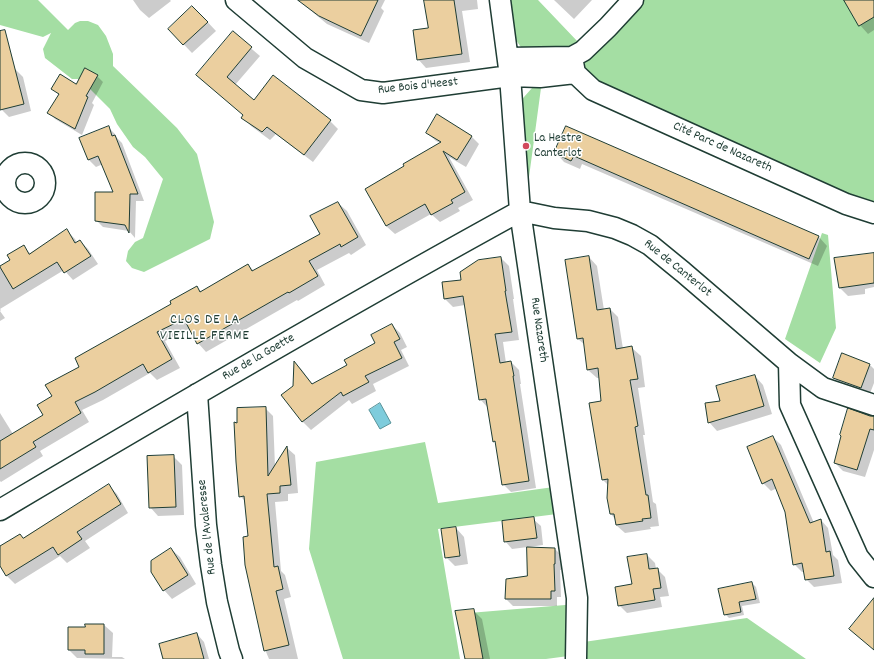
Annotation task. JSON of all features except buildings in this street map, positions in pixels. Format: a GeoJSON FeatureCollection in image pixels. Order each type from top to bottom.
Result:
{"type":"FeatureCollection","features":[{"type":"Feature","properties":{"kind":"street","name":"Rue Bois d'Heest"},"geometry":{"type":"LineString","coordinates":[[236,0],[306,58],[361,90],[383,92],[509,67]]}},
{"type":"Feature","properties":{"kind":"street","name":"Rue Nazareth"},"geometry":{"type":"LineString","coordinates":[[500,0],[509,67],[520,211],[578,598],[576,659]]}},
{"type":"Feature","properties":{"kind":"street"},"geometry":{"type":"LineString","coordinates":[[509,67],[540,77],[573,65],[583,50],[608,27],[633,0]]}},
{"type":"Feature","properties":{"kind":"street","name":"Cité Parc de Nazareth"},"geometry":{"type":"LineString","coordinates":[[573,65],[593,90],[846,204],[874,213]]}},
{"type":"Feature","properties":{"kind":"street","name":"Rue de Canterlot"},"geometry":{"type":"LineString","coordinates":[[520,211],[554,218],[588,222],[615,228],[632,235],[650,245],[789,363],[823,388],[874,405]]}},
{"type":"Feature","properties":{"kind":"street","name":"Rue de la Goette"},"geometry":{"type":"LineString","coordinates":[[0,510],[197,394],[520,211]]}},
{"type":"Feature","properties":{"kind":"street"},"geometry":{"type":"LineString","coordinates":[[789,363],[790,405],[858,557],[874,577]]}},
{"type":"Feature","properties":{"kind":"street","name":"Rue de l'Avaleresse"},"geometry":{"type":"LineString","coordinates":[[197,394],[206,525],[211,565],[217,602],[232,659]]}},
{"type":"Feature","properties":{"kind":"green space"},"geometry":{"type":"Polygon","coordinates":[[[0,0],[38,0],[68,30],[75,23],[80,21],[88,21],[98,25],[106,36],[113,54],[113,66],[177,128],[197,154],[214,222],[210,239],[144,272],[132,268],[126,261],[128,251],[135,242],[143,238],[163,179],[145,157],[133,147],[117,124],[110,109],[91,90],[83,79],[72,79],[45,58],[43,49],[51,33],[43,37],[0,25],[0,0]]]}},
{"type":"Feature","properties":{"kind":"green space"},"geometry":{"type":"Polygon","coordinates":[[[509,0],[538,0],[579,43],[568,53],[527,52],[520,46],[512,34],[509,0]]]}},
{"type":"Feature","properties":{"kind":"green space"},"geometry":{"type":"Polygon","coordinates":[[[633,0],[874,0],[874,214],[567,75],[633,0]]]}},
{"type":"Feature","properties":{"kind":"green space"},"geometry":{"type":"Polygon","coordinates":[[[532,88],[541,88],[529,177],[518,193],[517,107],[532,88]]]}},
{"type":"Feature","properties":{"kind":"green space"},"geometry":{"type":"Polygon","coordinates":[[[822,233],[828,235],[836,328],[820,363],[785,339],[822,233]]]}},
{"type":"Feature","properties":{"kind":"green space"},"geometry":{"type":"Polygon","coordinates":[[[425,442],[438,503],[561,486],[565,513],[438,529],[460,659],[343,659],[309,549],[316,462],[425,442]]]}},
{"type":"Feature","properties":{"kind":"green space"},"geometry":{"type":"Polygon","coordinates":[[[577,604],[577,643],[747,618],[806,659],[576,659],[576,655],[546,659],[476,659],[469,613],[577,604]]]}},
{"type":"Feature","properties":{"kind":"water"},"geometry":{"type":"Polygon","coordinates":[[[380,403],[391,423],[380,429],[369,410],[380,403]]]}},
{"type":"Feature","properties":{"kind":"place","name":"La Hestre Canterlot"},"geometry":{"type":"Point","coordinates":[526,146]}},
{"type":"Feature","properties":{"kind":"district","name":"CLOS DE LA VIEILLE FERME"},"geometry":{"type":"Point","coordinates":[205,330]}}]}
